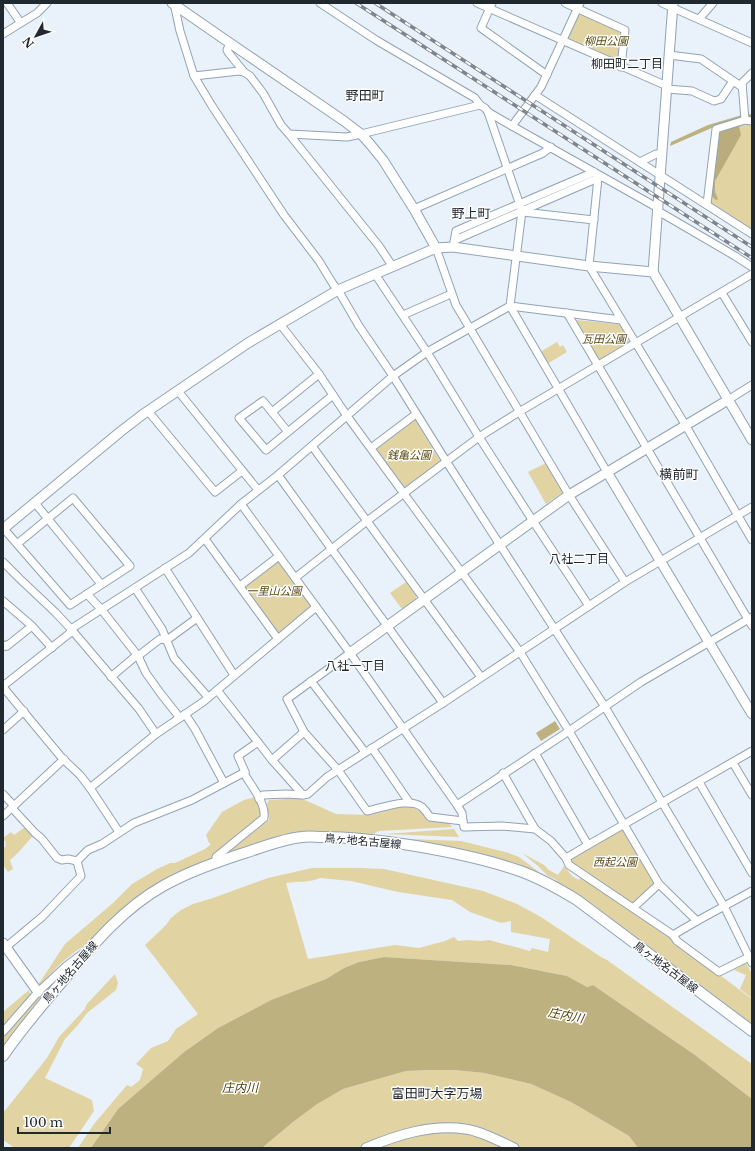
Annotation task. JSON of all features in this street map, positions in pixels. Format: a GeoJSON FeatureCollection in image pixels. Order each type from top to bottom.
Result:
{"type":"FeatureCollection","features":[{"type":"Feature","properties":{"kind":"main road","name":"鳥ヶ地名古屋線"},"geometry":{"type":"LineString","coordinates":[[3,1056],[36,1012],[86,953],[116,922],[139,902],[163,886],[190,872],[277,842],[302,837],[340,837],[374,840],[425,848],[486,861],[521,872],[556,887],[577,900],[752,1031]]}},
{"type":"Feature","properties":{"kind":"street"},"geometry":{"type":"LineString","coordinates":[[8,3],[20,22]]}},
{"type":"Feature","properties":{"kind":"street"},"geometry":{"type":"LineString","coordinates":[[3,34],[20,22],[37,13],[47,3]]}},
{"type":"Feature","properties":{"kind":"street"},"geometry":{"type":"LineString","coordinates":[[173,3],[344,121],[361,134],[383,160],[414,209],[436,248],[456,305],[569,495],[625,582]]}},
{"type":"Feature","properties":{"kind":"street"},"geometry":{"type":"LineString","coordinates":[[173,3],[194,76],[212,106],[284,215],[319,261],[332,284],[338,290],[358,326],[393,376],[446,461],[605,706],[724,906],[750,960],[719,972],[677,941],[672,935],[569,865],[566,858],[551,841],[535,829],[503,773]]}},
{"type":"Feature","properties":{"kind":"street"},"geometry":{"type":"LineString","coordinates":[[320,3],[376,40],[475,98],[488,112],[658,209],[752,267]]}},
{"type":"Feature","properties":{"kind":"street"},"geometry":{"type":"LineString","coordinates":[[477,3],[491,6],[562,41],[667,88],[692,91],[714,100],[721,99],[733,81]]}},
{"type":"Feature","properties":{"kind":"street"},"geometry":{"type":"LineString","coordinates":[[564,3],[578,6],[625,30],[621,67]]}},
{"type":"Feature","properties":{"kind":"street"},"geometry":{"type":"LineString","coordinates":[[662,3],[673,5],[699,19],[752,43]]}},
{"type":"Feature","properties":{"kind":"street"},"geometry":{"type":"LineString","coordinates":[[699,19],[713,3]]}},
{"type":"Feature","properties":{"kind":"street"},"geometry":{"type":"LineString","coordinates":[[673,5],[653,272],[752,440]]}},
{"type":"Feature","properties":{"kind":"street"},"geometry":{"type":"LineString","coordinates":[[491,6],[482,28],[547,75]]}},
{"type":"Feature","properties":{"kind":"street"},"geometry":{"type":"LineString","coordinates":[[512,126],[535,95],[547,75],[578,6]]}},
{"type":"Feature","properties":{"kind":"street"},"geometry":{"type":"LineString","coordinates":[[230,43],[227,50],[228,52],[244,72],[250,76],[263,93],[282,125],[379,246],[393,267]]}},
{"type":"Feature","properties":{"kind":"street"},"geometry":{"type":"LineString","coordinates":[[670,55],[701,59],[742,87]]}},
{"type":"Feature","properties":{"kind":"street"},"geometry":{"type":"LineString","coordinates":[[194,76],[239,71],[244,72]]}},
{"type":"Feature","properties":{"kind":"street"},"geometry":{"type":"LineString","coordinates":[[707,204],[716,129],[747,118],[742,83],[752,73]]}},
{"type":"Feature","properties":{"kind":"street"},"geometry":{"type":"LineString","coordinates":[[535,95],[752,234]]}},
{"type":"Feature","properties":{"kind":"street"},"geometry":{"type":"LineString","coordinates":[[289,134],[347,137],[480,105]]}},
{"type":"Feature","properties":{"kind":"street"},"geometry":{"type":"LineString","coordinates":[[488,112],[520,207],[517,256],[510,306],[607,472],[752,714]]}},
{"type":"Feature","properties":{"kind":"street"},"geometry":{"type":"LineString","coordinates":[[414,209],[543,153],[551,147]]}},
{"type":"Feature","properties":{"kind":"street"},"geometry":{"type":"LineString","coordinates":[[640,162],[656,154],[662,154]]}},
{"type":"Feature","properties":{"kind":"street"},"geometry":{"type":"LineString","coordinates":[[454,243],[456,232],[598,176]]}},
{"type":"Feature","properties":{"kind":"street"},"geometry":{"type":"LineString","coordinates":[[598,176],[589,266],[686,426],[752,540]]}},
{"type":"Feature","properties":{"kind":"street"},"geometry":{"type":"LineString","coordinates":[[520,207],[594,220]]}},
{"type":"Feature","properties":{"kind":"street"},"geometry":{"type":"LineString","coordinates":[[17,544],[73,498],[130,566],[70,605],[3,529],[120,432],[148,411],[248,343],[338,290],[375,274],[436,248],[454,243],[517,256],[589,266],[653,272]]}},
{"type":"Feature","properties":{"kind":"street"},"geometry":{"type":"LineString","coordinates":[[375,274],[428,352],[479,437],[589,606]]}},
{"type":"Feature","properties":{"kind":"street"},"geometry":{"type":"LineString","coordinates":[[295,578],[367,521],[479,437],[752,274]]}},
{"type":"Feature","properties":{"kind":"street"},"geometry":{"type":"LineString","coordinates":[[722,293],[752,342]]}},
{"type":"Feature","properties":{"kind":"street"},"geometry":{"type":"LineString","coordinates":[[403,315],[451,294]]}},
{"type":"Feature","properties":{"kind":"street"},"geometry":{"type":"LineString","coordinates":[[120,832],[90,788],[62,758],[3,687],[70,633],[71,629],[189,553],[241,504],[278,475],[393,376],[428,352],[510,306],[621,320]]}},
{"type":"Feature","properties":{"kind":"street"},"geometry":{"type":"LineString","coordinates":[[567,313],[646,449],[750,618],[752,626]]}},
{"type":"Feature","properties":{"kind":"street"},"geometry":{"type":"LineString","coordinates":[[280,324],[520,652],[569,731],[659,884],[696,921]]}},
{"type":"Feature","properties":{"kind":"street"},"geometry":{"type":"LineString","coordinates":[[272,412],[318,374]]}},
{"type":"Feature","properties":{"kind":"street"},"geometry":{"type":"LineString","coordinates":[[463,821],[430,817],[422,807],[409,802],[367,811],[338,770],[304,732],[287,699],[569,495],[686,426],[752,384]]}},
{"type":"Feature","properties":{"kind":"street"},"geometry":{"type":"LineString","coordinates":[[178,391],[258,490]]}},
{"type":"Feature","properties":{"kind":"street"},"geometry":{"type":"LineString","coordinates":[[288,432],[263,401],[239,418],[266,450],[288,432],[333,395]]}},
{"type":"Feature","properties":{"kind":"street"},"geometry":{"type":"LineString","coordinates":[[148,411],[215,492],[242,470]]}},
{"type":"Feature","properties":{"kind":"street"},"geometry":{"type":"LineString","coordinates":[[371,448],[416,414]]}},
{"type":"Feature","properties":{"kind":"street"},"geometry":{"type":"LineString","coordinates":[[312,446],[480,677]]}},
{"type":"Feature","properties":{"kind":"street"},"geometry":{"type":"LineString","coordinates":[[278,475],[443,703]]}},
{"type":"Feature","properties":{"kind":"street"},"geometry":{"type":"LineString","coordinates":[[34,503],[101,584]]}},
{"type":"Feature","properties":{"kind":"street"},"geometry":{"type":"LineString","coordinates":[[241,504],[350,653],[457,805],[462,813],[464,827],[502,826],[535,829]]}},
{"type":"Feature","properties":{"kind":"street"},"geometry":{"type":"LineString","coordinates":[[259,799],[263,795],[308,794],[327,777],[443,703],[625,582],[752,507]]}},
{"type":"Feature","properties":{"kind":"street"},"geometry":{"type":"LineString","coordinates":[[205,538],[278,639]]}},
{"type":"Feature","properties":{"kind":"street"},"geometry":{"type":"LineString","coordinates":[[240,586],[279,556]]}},
{"type":"Feature","properties":{"kind":"street"},"geometry":{"type":"LineString","coordinates":[[3,562],[71,629],[139,709],[156,734]]}},
{"type":"Feature","properties":{"kind":"street"},"geometry":{"type":"LineString","coordinates":[[165,568],[234,676]]}},
{"type":"Feature","properties":{"kind":"street"},"geometry":{"type":"LineString","coordinates":[[135,588],[162,629],[174,658],[208,697]]}},
{"type":"Feature","properties":{"kind":"street"},"geometry":{"type":"LineString","coordinates":[[87,594],[138,655],[146,673],[161,694],[195,729],[224,783]]}},
{"type":"Feature","properties":{"kind":"street"},"geometry":{"type":"LineString","coordinates":[[3,601],[32,626],[52,648]]}},
{"type":"Feature","properties":{"kind":"street"},"geometry":{"type":"LineString","coordinates":[[90,788],[156,734],[217,690],[316,607]]}},
{"type":"Feature","properties":{"kind":"street"},"geometry":{"type":"LineString","coordinates":[[111,677],[160,639],[167,640],[197,618]]}},
{"type":"Feature","properties":{"kind":"street"},"geometry":{"type":"LineString","coordinates":[[457,805],[641,682],[750,618]]}},
{"type":"Feature","properties":{"kind":"street"},"geometry":{"type":"LineString","coordinates":[[4,645],[7,646],[32,626]]}},
{"type":"Feature","properties":{"kind":"street"},"geometry":{"type":"LineString","coordinates":[[311,681],[365,752]]}},
{"type":"Feature","properties":{"kind":"street"},"geometry":{"type":"LineString","coordinates":[[217,690],[272,760],[303,795]]}},
{"type":"Feature","properties":{"kind":"street"},"geometry":{"type":"LineString","coordinates":[[3,730],[24,712]]}},
{"type":"Feature","properties":{"kind":"street"},"geometry":{"type":"LineString","coordinates":[[272,760],[304,732]]}},
{"type":"Feature","properties":{"kind":"street"},"geometry":{"type":"LineString","coordinates":[[215,863],[216,857],[264,818],[264,813],[259,799],[245,775],[238,756],[258,742]]}},
{"type":"Feature","properties":{"kind":"street"},"geometry":{"type":"LineString","coordinates":[[372,748],[409,802]]}},
{"type":"Feature","properties":{"kind":"street"},"geometry":{"type":"LineString","coordinates":[[566,858],[752,751]]}},
{"type":"Feature","properties":{"kind":"street"},"geometry":{"type":"LineString","coordinates":[[535,753],[588,845]]}},
{"type":"Feature","properties":{"kind":"street"},"geometry":{"type":"LineString","coordinates":[[3,816],[64,759]]}},
{"type":"Feature","properties":{"kind":"street"},"geometry":{"type":"LineString","coordinates":[[733,762],[752,795]]}},
{"type":"Feature","properties":{"kind":"street"},"geometry":{"type":"LineString","coordinates":[[77,861],[88,850],[102,844],[134,823],[192,800],[245,772]]}},
{"type":"Feature","properties":{"kind":"street"},"geometry":{"type":"LineString","coordinates":[[699,782],[752,873]]}},
{"type":"Feature","properties":{"kind":"street"},"geometry":{"type":"LineString","coordinates":[[3,794],[57,858],[62,860],[68,859],[77,861]]}},
{"type":"Feature","properties":{"kind":"street"},"geometry":{"type":"LineString","coordinates":[[38,992],[4,945],[42,916],[81,876],[77,861]]}},
{"type":"Feature","properties":{"kind":"street"},"geometry":{"type":"LineString","coordinates":[[632,908],[659,884]]}},
{"type":"Feature","properties":{"kind":"street"},"geometry":{"type":"LineString","coordinates":[[672,935],[752,891]]}},
{"type":"Feature","properties":{"kind":"street"},"geometry":{"type":"LineString","coordinates":[[3,1032],[38,992],[80,954],[86,953]]}},
{"type":"Feature","properties":{"kind":"street"},"geometry":{"type":"LineString","coordinates":[[366,1148],[405,1133],[446,1127],[466,1129],[503,1142],[514,1148]]}},
{"type":"Feature","properties":{"kind":"green space","name":"柳田公園"},"geometry":{"type":"Polygon","coordinates":[[[582,14],[620,30],[622,33],[620,60],[616,62],[568,41],[567,38],[578,15],[582,14]]]}},
{"type":"Feature","properties":{"kind":"green space"},"geometry":{"type":"Polygon","coordinates":[[[743,125],[752,125],[752,230],[711,203],[710,198],[719,133],[743,125]]]}},
{"type":"Feature","properties":{"kind":"green space","name":"瓦田公園"},"geometry":{"type":"Polygon","coordinates":[[[577,320],[620,325],[629,342],[599,360],[576,323],[577,320]]]}},
{"type":"Feature","properties":{"kind":"green space"},"geometry":{"type":"Polygon","coordinates":[[[557,342],[560,347],[563,345],[567,352],[547,364],[540,352],[557,342]]]}},
{"type":"Feature","properties":{"kind":"green space","name":"銭亀公園"},"geometry":{"type":"Polygon","coordinates":[[[414,418],[440,461],[439,464],[406,488],[374,447],[414,418]]]}},
{"type":"Feature","properties":{"kind":"green space"},"geometry":{"type":"Polygon","coordinates":[[[546,463],[562,493],[546,504],[528,472],[546,463]]]}},
{"type":"Feature","properties":{"kind":"green space","name":"一里山公園"},"geometry":{"type":"Polygon","coordinates":[[[275,561],[278,562],[310,605],[309,609],[280,633],[278,633],[244,587],[275,561]]]}},
{"type":"Feature","properties":{"kind":"green space"},"geometry":{"type":"Polygon","coordinates":[[[406,582],[416,596],[416,599],[402,609],[390,593],[406,582]]]}},
{"type":"Feature","properties":{"kind":"green space"},"geometry":{"type":"Polygon","coordinates":[[[255,797],[259,804],[261,815],[258,819],[208,861],[189,869],[94,940],[76,951],[60,964],[41,984],[38,985],[65,944],[113,903],[132,884],[157,869],[170,863],[175,863],[205,849],[211,844],[209,843],[206,835],[222,812],[244,800],[255,797]]]}},
{"type":"Feature","properties":{"kind":"green space"},"geometry":{"type":"Polygon","coordinates":[[[299,798],[336,814],[371,815],[400,807],[410,807],[448,821],[452,827],[379,831],[369,836],[333,834],[224,855],[269,820],[267,804],[269,800],[299,798]]]}},
{"type":"Feature","properties":{"kind":"green space"},"geometry":{"type":"Polygon","coordinates":[[[25,827],[33,836],[10,860],[13,869],[8,872],[3,865],[3,848],[6,846],[6,843],[3,838],[11,832],[14,835],[25,827]]]}},
{"type":"Feature","properties":{"kind":"green space"},"geometry":{"type":"Polygon","coordinates":[[[454,829],[459,837],[384,834],[454,829]]]}},
{"type":"Feature","properties":{"kind":"green space","name":"西起公園"},"geometry":{"type":"Polygon","coordinates":[[[621,830],[625,831],[655,884],[634,904],[570,860],[621,830]]]}},
{"type":"Feature","properties":{"kind":"green space"},"geometry":{"type":"Polygon","coordinates":[[[383,838],[461,841],[509,853],[519,857],[546,879],[383,838]]]}},
{"type":"Feature","properties":{"kind":"green space"},"geometry":{"type":"Polygon","coordinates":[[[522,853],[544,865],[558,875],[564,866],[572,876],[579,880],[581,876],[674,941],[752,999],[752,1026],[562,887],[555,879],[548,876],[522,853]]]}},
{"type":"Feature","properties":{"kind":"green space"},"geometry":{"type":"Polygon","coordinates":[[[312,868],[384,869],[483,891],[517,904],[541,917],[607,960],[752,1064],[752,1099],[695,1055],[593,985],[587,987],[567,976],[511,965],[384,957],[359,962],[344,968],[326,979],[271,1000],[218,1028],[184,1052],[118,1109],[91,1148],[78,1148],[94,1124],[127,1085],[131,1087],[140,1080],[143,1069],[136,1064],[151,1048],[168,1041],[176,1029],[198,1014],[145,945],[166,925],[171,918],[181,910],[193,904],[268,878],[312,868]],[[320,878],[316,880],[286,883],[308,959],[395,945],[419,948],[454,937],[458,941],[489,940],[530,951],[532,948],[548,952],[550,939],[511,932],[511,921],[501,923],[470,912],[452,900],[398,892],[351,881],[320,878]]]}},
{"type":"Feature","properties":{"kind":"green space"},"geometry":{"type":"Polygon","coordinates":[[[746,963],[752,974],[752,998],[740,989],[746,975],[734,970],[746,963]]]}},
{"type":"Feature","properties":{"kind":"green space"},"geometry":{"type":"Polygon","coordinates":[[[66,970],[3,1051],[3,1037],[41,994],[66,970]]]}},
{"type":"Feature","properties":{"kind":"green space"},"geometry":{"type":"Polygon","coordinates":[[[115,974],[118,983],[116,990],[87,1013],[65,1039],[45,1078],[92,1100],[94,1111],[69,1148],[15,1148],[3,1140],[3,1113],[47,1058],[59,1037],[115,974]]]}},
{"type":"Feature","properties":{"kind":"green space"},"geometry":{"type":"Polygon","coordinates":[[[29,990],[30,995],[3,1026],[3,1012],[29,990]]]}},
{"type":"Feature","properties":{"kind":"green space"},"geometry":{"type":"Polygon","coordinates":[[[455,1070],[484,1073],[531,1084],[571,1102],[629,1136],[638,1148],[520,1148],[481,1130],[463,1126],[381,1138],[358,1148],[262,1148],[317,1103],[343,1089],[406,1071],[455,1070]]]}},
{"type":"Feature","properties":{"kind":"green space"},"geometry":{"type":"Polygon","coordinates":[[[445,1131],[470,1133],[507,1148],[375,1148],[410,1137],[445,1131]]]}},
{"type":"Feature","properties":{"kind":"shaded area"},"geometry":{"type":"Polygon","coordinates":[[[739,126],[741,135],[715,181],[715,192],[718,199],[716,200],[710,195],[719,133],[739,126]]]}},
{"type":"Feature","properties":{"kind":"water"},"geometry":{"type":"Polygon","coordinates":[[[752,114],[752,118],[714,127],[670,146],[671,142],[708,125],[742,115],[752,114]]]}},
{"type":"Feature","properties":{"kind":"water"},"geometry":{"type":"Polygon","coordinates":[[[555,721],[560,729],[541,741],[536,733],[555,721]]]}},
{"type":"Feature","properties":{"kind":"water","name":"庄内川"},"geometry":{"type":"Polygon","coordinates":[[[384,957],[511,965],[567,976],[587,987],[593,985],[695,1055],[752,1099],[752,1148],[638,1148],[629,1136],[571,1102],[531,1084],[484,1073],[455,1070],[428,1070],[406,1071],[343,1089],[317,1104],[262,1148],[91,1148],[118,1109],[184,1052],[218,1028],[271,1000],[326,979],[344,968],[359,962],[384,957]]]}},
{"type":"Feature","properties":{"kind":"railway"},"geometry":{"type":"LineString","coordinates":[[356,3],[752,258]]}},
{"type":"Feature","properties":{"kind":"railway"},"geometry":{"type":"LineString","coordinates":[[375,3],[752,247]]}},
{"type":"Feature","properties":{"kind":"district","name":"柳田町二丁目"},"geometry":{"type":"Point","coordinates":[627,63]}},
{"type":"Feature","properties":{"kind":"district","name":"野田町"},"geometry":{"type":"Point","coordinates":[365,95]}},
{"type":"Feature","properties":{"kind":"district","name":"野上町"},"geometry":{"type":"Point","coordinates":[471,213]}},
{"type":"Feature","properties":{"kind":"district","name":"横前町"},"geometry":{"type":"Point","coordinates":[679,474]}},
{"type":"Feature","properties":{"kind":"district","name":"八社二丁目"},"geometry":{"type":"Point","coordinates":[579,558]}},
{"type":"Feature","properties":{"kind":"district","name":"八社一丁目"},"geometry":{"type":"Point","coordinates":[355,665]}},
{"type":"Feature","properties":{"kind":"district","name":"富田町大字万場"},"geometry":{"type":"Point","coordinates":[437,1093]}}]}
